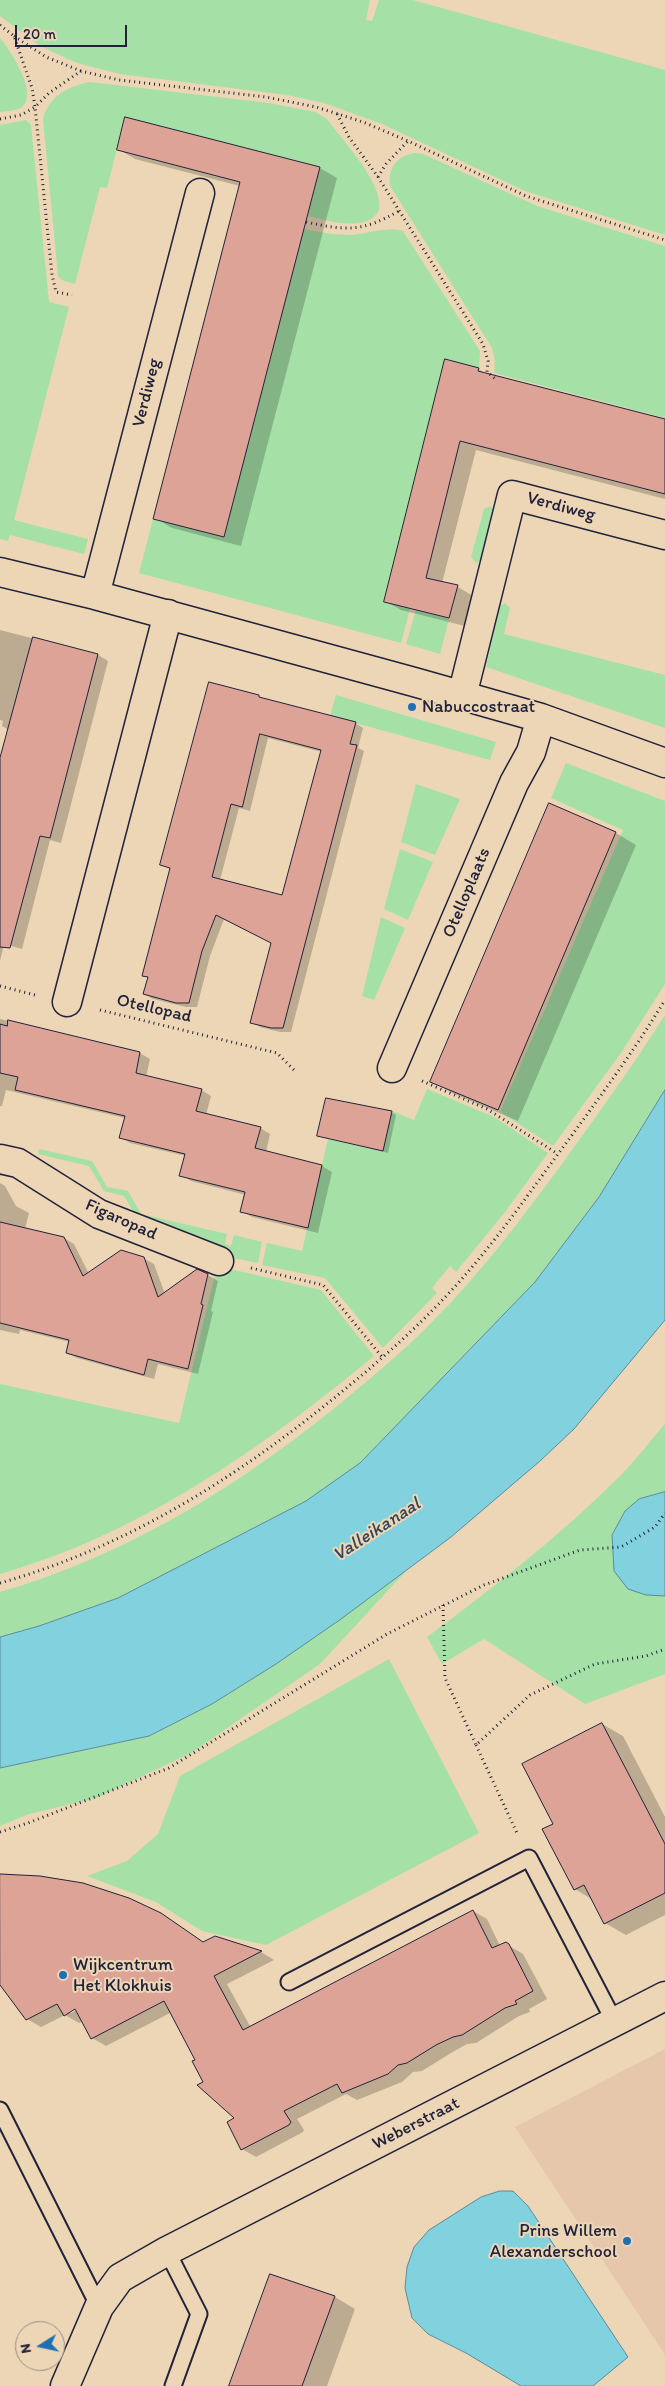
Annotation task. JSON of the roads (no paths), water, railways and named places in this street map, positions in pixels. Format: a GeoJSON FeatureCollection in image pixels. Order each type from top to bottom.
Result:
{"type":"FeatureCollection","features":[{"type":"Feature","properties":{"kind":"street","name":"Verdiweg"},"geometry":{"type":"LineString","coordinates":[[95,595],[200,193]]}},
{"type":"Feature","properties":{"kind":"street","name":"Verdiweg"},"geometry":{"type":"LineString","coordinates":[[462,696],[512,495],[665,535]]}},
{"type":"Feature","properties":{"kind":"street"},"geometry":{"type":"LineString","coordinates":[[0,572],[168,614],[541,718],[665,763]]}},
{"type":"Feature","properties":{"kind":"street"},"geometry":{"type":"LineString","coordinates":[[66,1002],[168,614]]}},
{"type":"Feature","properties":{"kind":"street","name":"Otelloplaats"},"geometry":{"type":"LineString","coordinates":[[392,1068],[514,783],[530,752],[541,718]]}},
{"type":"Feature","properties":{"kind":"street","name":"Figaropad"},"geometry":{"type":"LineString","coordinates":[[0,1159],[18,1163],[99,1214],[219,1260]]}},
{"type":"Feature","properties":{"kind":"street","name":"Weberstraat"},"geometry":{"type":"LineString","coordinates":[[65,2386],[99,2307],[120,2278],[167,2251],[665,1996]]}},
{"type":"Feature","properties":{"kind":"lane"},"geometry":{"type":"LineString","coordinates":[[289,1982],[529,1858],[614,2021]]}},
{"type":"Feature","properties":{"kind":"lane"},"geometry":{"type":"LineString","coordinates":[[0,2110],[99,2307]]}},
{"type":"Feature","properties":{"kind":"lane"},"geometry":{"type":"LineString","coordinates":[[167,2251],[199,2314],[173,2386]]}},
{"type":"Feature","properties":{"kind":"water","name":"Valleikanaal"},"geometry":{"type":"Polygon","coordinates":[[[665,1090],[665,1320],[574,1429],[540,1461],[451,1537],[341,1619],[276,1664],[212,1704],[149,1736],[0,1768],[0,1637],[39,1626],[118,1598],[306,1501],[360,1463],[535,1282],[599,1197],[665,1090]]]}},
{"type":"Feature","properties":{"kind":"water"},"geometry":{"type":"Polygon","coordinates":[[[665,1492],[665,1596],[646,1595],[628,1589],[614,1571],[612,1535],[625,1511],[639,1499],[665,1492]]]}},
{"type":"Feature","properties":{"kind":"water"},"geometry":{"type":"Polygon","coordinates":[[[500,2191],[513,2191],[528,2206],[628,2357],[593,2386],[521,2386],[466,2353],[428,2334],[412,2318],[405,2288],[407,2267],[414,2247],[429,2230],[481,2197],[500,2191]]]}},
{"type":"Feature","properties":{"kind":"place","name":"Nabuccostraat"},"geometry":{"type":"Point","coordinates":[412,707]}},
{"type":"Feature","properties":{"kind":"place","name":"Wijkcentrum Het Klokhuis"},"geometry":{"type":"Point","coordinates":[63,1975]}},
{"type":"Feature","properties":{"kind":"place","name":"Prins Willem Alexanderschool"},"geometry":{"type":"Point","coordinates":[627,2241]}}]}
